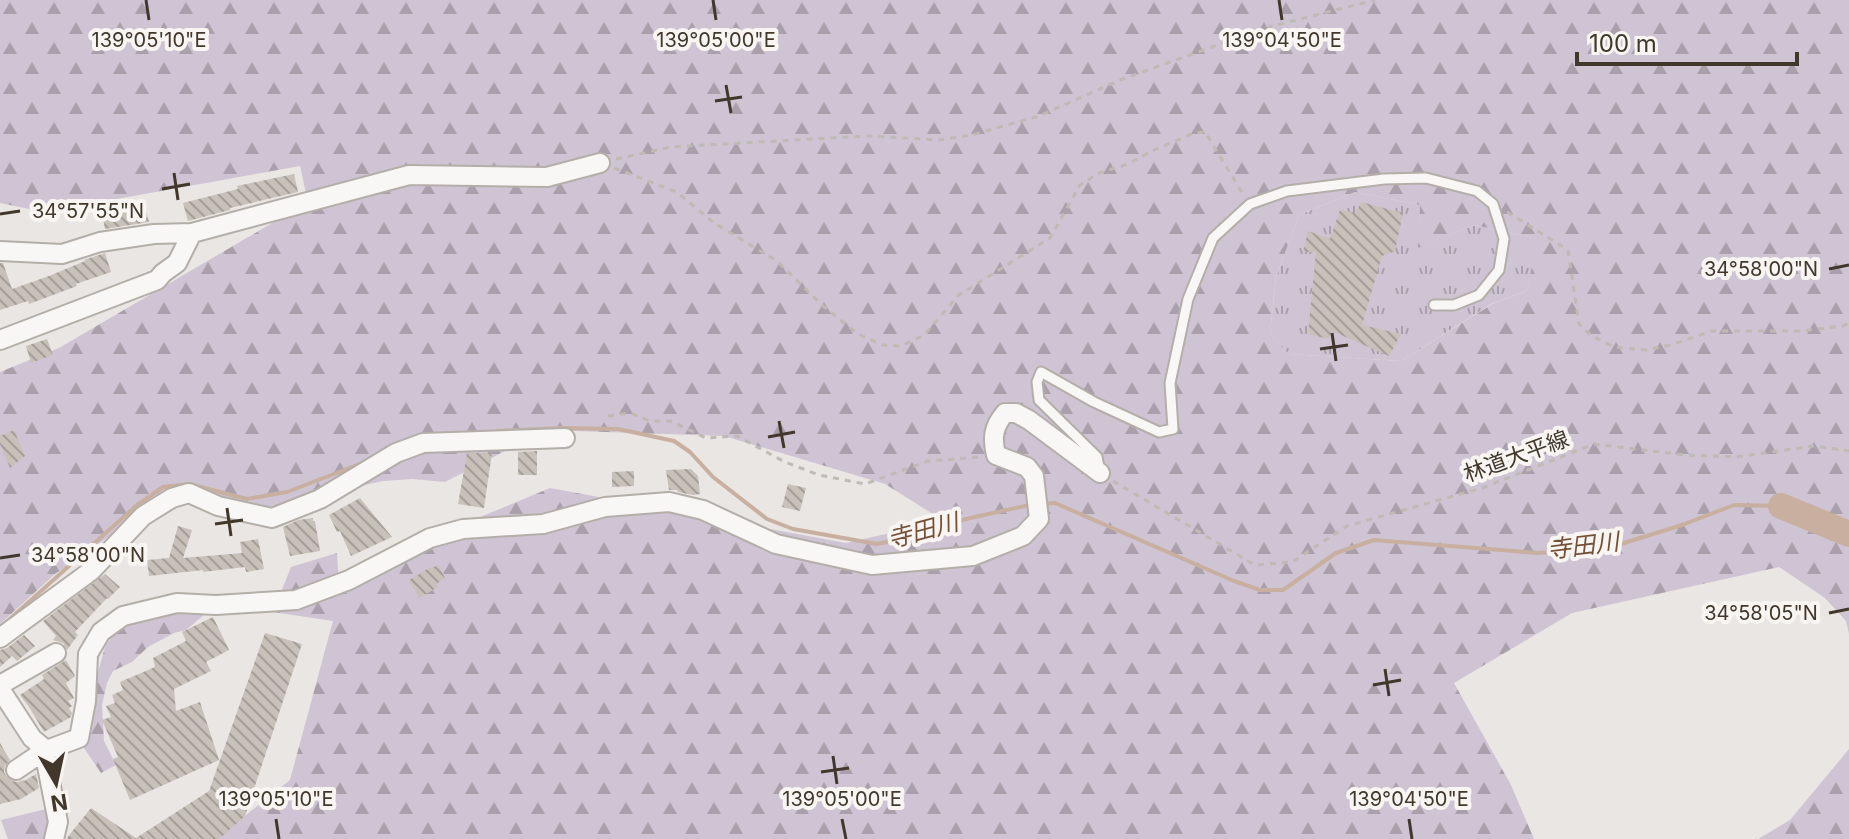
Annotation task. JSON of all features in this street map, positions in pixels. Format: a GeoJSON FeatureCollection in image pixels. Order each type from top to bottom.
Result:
{"type":"FeatureCollection","features":[{"type":"Feature","properties":{"kind":"street"},"geometry":{"type":"LineString","coordinates":[[0,251],[62,254],[100,242],[154,234],[192,233],[409,175],[547,177],[600,163]]}},
{"type":"Feature","properties":{"kind":"street"},"geometry":{"type":"LineString","coordinates":[[0,340],[157,280],[177,263],[192,233]]}},
{"type":"Feature","properties":{"kind":"street"},"geometry":{"type":"LineString","coordinates":[[16,770],[44,751],[79,738],[86,701],[88,654],[101,632],[123,616],[177,603],[216,605],[296,600],[349,580],[430,538],[463,529],[543,524],[605,507],[669,502],[703,510],[776,544],[872,565],[973,556],[1023,536],[1039,519],[1034,476],[1027,467],[996,455],[993,434],[997,422],[1005,413],[1016,413],[1100,473]]}},
{"type":"Feature","properties":{"kind":"street"},"geometry":{"type":"LineString","coordinates":[[0,638],[91,571],[143,516],[172,498],[189,493],[218,506],[272,518],[320,499],[396,453],[423,443],[565,438]]}},
{"type":"Feature","properties":{"kind":"street"},"geometry":{"type":"LineString","coordinates":[[54,839],[58,822],[46,750],[32,738],[0,687],[56,653]]}},
{"type":"Feature","properties":{"kind":"lane"},"geometry":{"type":"LineString","coordinates":[[1100,473],[1097,457],[1039,400],[1037,382],[1041,372],[1094,402],[1159,432],[1173,429],[1170,383],[1188,299],[1213,238],[1250,204],[1287,191],[1384,179],[1426,178],[1477,191],[1493,204],[1504,239],[1499,270],[1479,295],[1454,305],[1434,305]]}},
{"type":"Feature","properties":{"kind":"path"},"geometry":{"type":"LineString","coordinates":[[600,163],[671,147],[868,136],[939,140],[972,135],[1039,116],[1120,80],[1265,28],[1375,0]]}},
{"type":"Feature","properties":{"kind":"path"},"geometry":{"type":"LineString","coordinates":[[600,163],[677,192],[714,223],[777,261],[823,306],[858,334],[883,345],[901,346],[924,335],[959,295],[1050,238],[1080,185],[1099,173],[1128,164],[1194,133],[1205,132],[1250,204]]}},
{"type":"Feature","properties":{"kind":"path"},"geometry":{"type":"LineString","coordinates":[[1493,204],[1568,250],[1579,324],[1592,336],[1614,347],[1645,350],[1712,331],[1801,331],[1849,323]]}},
{"type":"Feature","properties":{"kind":"path"},"geometry":{"type":"LineString","coordinates":[[608,416],[630,413],[650,421],[671,421],[706,438],[737,436],[785,462],[819,475],[865,484],[928,461],[996,455]]}},
{"type":"Feature","properties":{"kind":"path","name":"林道大平線"},"geometry":{"type":"LineString","coordinates":[[1100,473],[1255,565],[1292,562],[1347,526],[1482,488],[1594,444],[1685,455],[1736,457],[1814,446],[1849,451]]}},
{"type":"Feature","properties":{"kind":"green space"},"geometry":{"type":"Polygon","coordinates":[[[0,0],[1849,0],[1849,634],[1846,621],[1825,598],[1779,567],[1572,613],[1454,683],[1511,785],[1534,839],[216,839],[290,780],[333,621],[273,612],[291,567],[337,553],[339,586],[430,538],[550,488],[846,543],[944,521],[885,484],[724,436],[546,430],[445,482],[412,479],[383,481],[262,508],[172,493],[55,574],[0,624],[0,372],[59,348],[308,202],[300,166],[44,212],[0,203],[0,0]],[[1355,192],[1299,215],[1276,277],[1270,334],[1289,354],[1401,361],[1494,303],[1527,291],[1537,239],[1474,225],[1418,248],[1420,205],[1355,192]]]}},
{"type":"Feature","properties":{"kind":"green space"},"geometry":{"type":"Polygon","coordinates":[[[1355,192],[1420,205],[1419,247],[1474,225],[1538,239],[1527,291],[1493,303],[1401,361],[1288,354],[1270,334],[1276,277],[1299,215],[1355,192]]]}},
{"type":"Feature","properties":{"kind":"green space"},"geometry":{"type":"Polygon","coordinates":[[[216,605],[186,630],[148,647],[132,662],[113,671],[102,705],[104,741],[116,765],[101,773],[82,745],[105,647],[123,620],[216,605]]]}},
{"type":"Feature","properties":{"kind":"green space"},"geometry":{"type":"Polygon","coordinates":[[[1849,749],[1849,839],[1758,839],[1790,820],[1849,749]]]}},
{"type":"Feature","properties":{"kind":"green space"},"geometry":{"type":"Polygon","coordinates":[[[46,809],[53,821],[47,839],[8,839],[1,820],[46,809]]]}},
{"type":"Feature","properties":{"kind":"building"},"geometry":{"type":"Polygon","coordinates":[[[294,174],[298,192],[188,221],[183,203],[238,189],[237,186],[294,174]]]}},
{"type":"Feature","properties":{"kind":"building"},"geometry":{"type":"Polygon","coordinates":[[[1361,202],[1403,213],[1395,251],[1382,256],[1362,325],[1401,334],[1389,356],[1332,331],[1328,339],[1308,334],[1316,252],[1303,252],[1308,231],[1330,239],[1340,210],[1356,213],[1361,202]]]}},
{"type":"Feature","properties":{"kind":"building"},"geometry":{"type":"Polygon","coordinates":[[[144,203],[149,222],[105,229],[102,213],[144,203]]]}},
{"type":"Feature","properties":{"kind":"building"},"geometry":{"type":"Polygon","coordinates":[[[105,253],[111,272],[29,304],[28,301],[0,310],[0,263],[3,263],[12,289],[105,253]]]}},
{"type":"Feature","properties":{"kind":"building"},"geometry":{"type":"Polygon","coordinates":[[[47,339],[53,355],[31,363],[26,346],[47,339]]]}},
{"type":"Feature","properties":{"kind":"building"},"geometry":{"type":"Polygon","coordinates":[[[14,430],[25,456],[10,468],[0,436],[14,430]]]}},
{"type":"Feature","properties":{"kind":"building"},"geometry":{"type":"Polygon","coordinates":[[[537,451],[537,475],[518,475],[518,452],[537,451]]]}},
{"type":"Feature","properties":{"kind":"building"},"geometry":{"type":"Polygon","coordinates":[[[467,453],[492,453],[484,508],[458,504],[467,453]]]}},
{"type":"Feature","properties":{"kind":"building"},"geometry":{"type":"Polygon","coordinates":[[[691,469],[698,476],[700,494],[669,490],[666,470],[691,469]]]}},
{"type":"Feature","properties":{"kind":"building"},"geometry":{"type":"Polygon","coordinates":[[[634,471],[634,486],[612,487],[612,472],[634,471]]]}},
{"type":"Feature","properties":{"kind":"building"},"geometry":{"type":"Polygon","coordinates":[[[788,484],[806,488],[800,511],[782,507],[788,484]]]}},
{"type":"Feature","properties":{"kind":"building"},"geometry":{"type":"Polygon","coordinates":[[[360,498],[392,537],[351,556],[329,515],[360,498]]]}},
{"type":"Feature","properties":{"kind":"building"},"geometry":{"type":"Polygon","coordinates":[[[313,518],[320,551],[290,556],[283,527],[313,518]]]}},
{"type":"Feature","properties":{"kind":"building"},"geometry":{"type":"Polygon","coordinates":[[[178,526],[192,530],[183,558],[242,553],[240,542],[258,539],[264,569],[246,572],[245,567],[149,576],[147,560],[169,558],[178,526]]]}},
{"type":"Feature","properties":{"kind":"building"},"geometry":{"type":"Polygon","coordinates":[[[438,565],[445,578],[436,584],[438,587],[419,598],[409,580],[438,565]]]}},
{"type":"Feature","properties":{"kind":"building"},"geometry":{"type":"Polygon","coordinates":[[[105,574],[120,587],[75,632],[78,635],[67,650],[63,643],[53,640],[56,636],[43,621],[105,574]]]}},
{"type":"Feature","properties":{"kind":"building"},"geometry":{"type":"Polygon","coordinates":[[[213,617],[229,650],[206,662],[211,671],[174,689],[176,711],[200,702],[219,760],[130,800],[113,759],[118,757],[102,720],[111,717],[106,706],[115,703],[112,695],[123,690],[120,682],[155,667],[153,658],[186,641],[182,632],[213,617]]]}},
{"type":"Feature","properties":{"kind":"building"},"geometry":{"type":"Polygon","coordinates":[[[265,633],[302,644],[245,816],[219,839],[66,839],[91,808],[136,838],[209,791],[265,633]]]}},
{"type":"Feature","properties":{"kind":"building"},"geometry":{"type":"Polygon","coordinates":[[[24,635],[35,646],[17,661],[12,656],[0,667],[0,650],[24,635]]]}},
{"type":"Feature","properties":{"kind":"building"},"geometry":{"type":"Polygon","coordinates":[[[66,660],[75,676],[66,683],[74,698],[68,701],[72,706],[69,708],[71,717],[44,732],[20,695],[44,679],[42,675],[66,660]]]}},
{"type":"Feature","properties":{"kind":"building"},"geometry":{"type":"Polygon","coordinates":[[[0,743],[10,760],[5,766],[7,777],[18,782],[36,774],[39,788],[21,799],[0,804],[0,743]]]}},
{"type":"Feature","properties":{"kind":"waterway","name":"寺田川"},"geometry":{"type":"LineString","coordinates":[[497,431],[618,429],[674,441],[690,452],[713,477],[767,519],[793,529],[877,544],[1034,504]]}},
{"type":"Feature","properties":{"kind":"waterway","name":"寺田川"},"geometry":{"type":"LineString","coordinates":[[2,626],[137,505],[163,487],[189,484],[247,499],[287,492],[365,462]]}},
{"type":"Feature","properties":{"kind":"waterway","name":"寺田川"},"geometry":{"type":"LineString","coordinates":[[1042,504],[1055,503],[1260,590],[1283,590],[1336,553],[1374,540],[1538,553],[1608,548],[1734,505],[1781,506]]}},
{"type":"Feature","properties":{"kind":"waterway","name":"寺田川"},"geometry":{"type":"LineString","coordinates":[[1781,506],[1849,534]]}}]}
